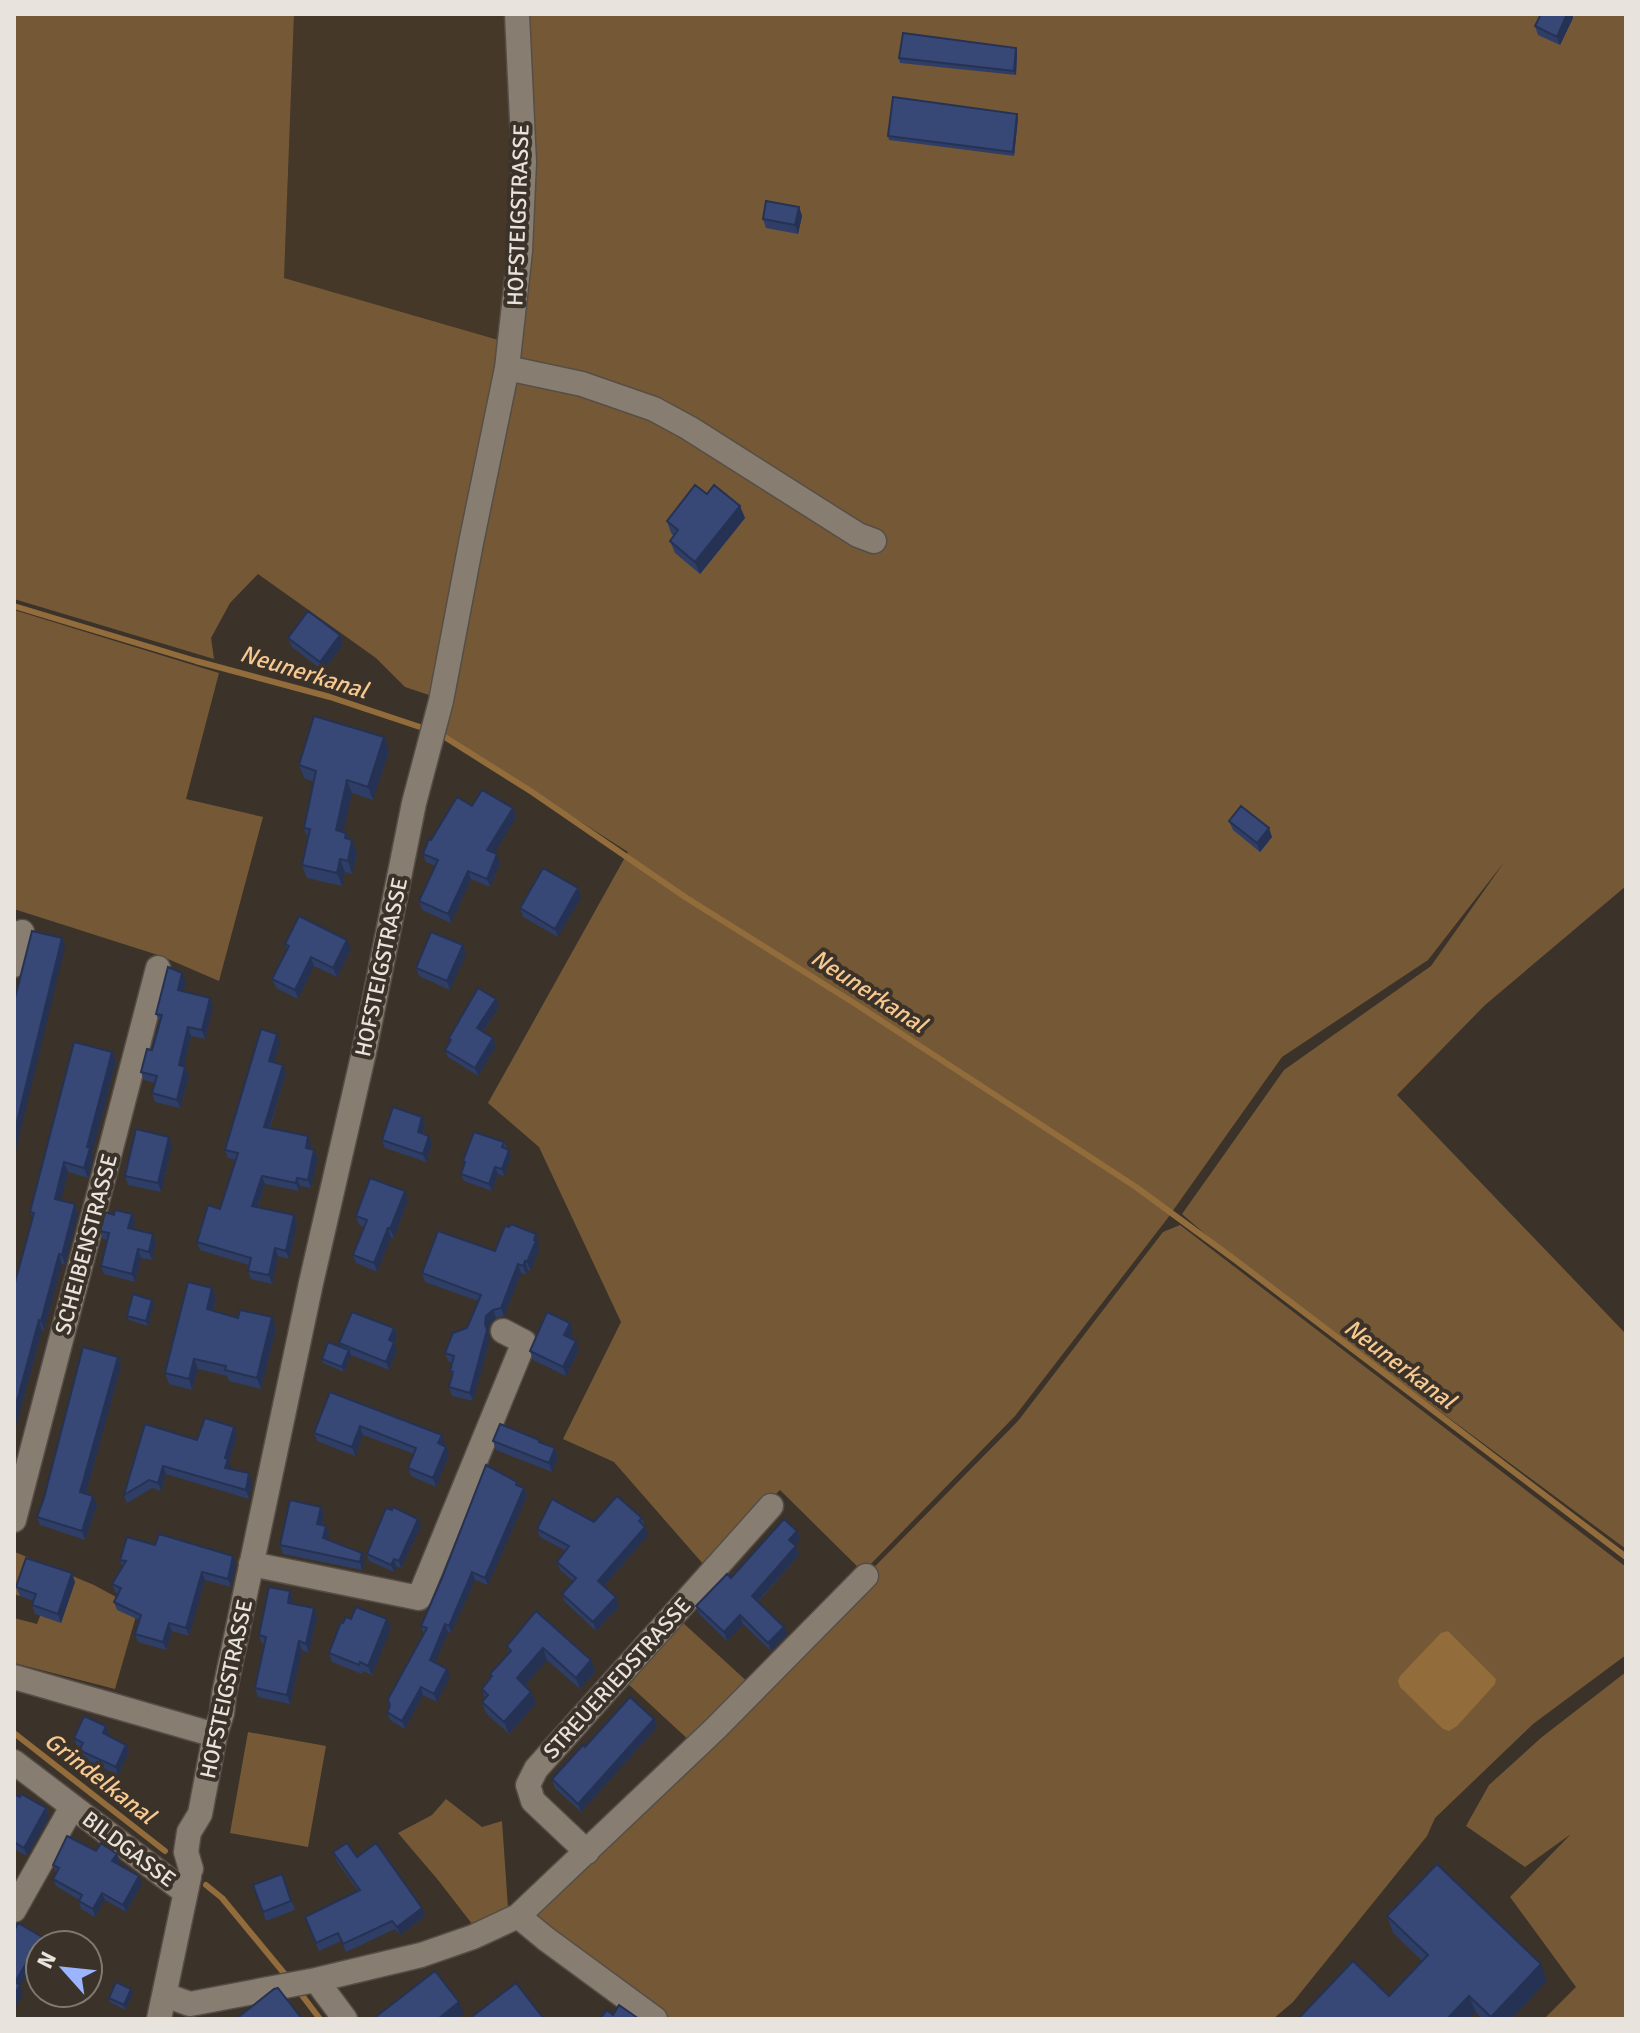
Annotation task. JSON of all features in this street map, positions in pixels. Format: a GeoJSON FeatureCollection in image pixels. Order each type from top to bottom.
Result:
{"type":"FeatureCollection","features":[{"type":"Feature","properties":{"kind":"street","name":"HOFSTEIGSTRASSE"},"geometry":{"type":"LineString","coordinates":[[162,2007],[188,1881],[201,1855],[204,1836],[200,1814],[215,1735],[311,1283],[364,1052],[414,803],[439,710],[507,368],[520,251],[524,162],[517,14]]}},
{"type":"Feature","properties":{"kind":"street"},"geometry":{"type":"LineString","coordinates":[[507,368],[582,384],[654,409],[858,535],[874,541]]}},
{"type":"Feature","properties":{"kind":"street"},"geometry":{"type":"LineString","coordinates":[[14,965],[22,932]]}},
{"type":"Feature","properties":{"kind":"street","name":"SCHEIBENSTRASSE"},"geometry":{"type":"LineString","coordinates":[[14,1520],[158,968]]}},
{"type":"Feature","properties":{"kind":"street"},"geometry":{"type":"LineString","coordinates":[[251,1564],[419,1598],[524,1342],[503,1331]]}},
{"type":"Feature","properties":{"kind":"street","name":"STREUERIEDSTRASSE"},"geometry":{"type":"LineString","coordinates":[[587,1852],[533,1801],[528,1785],[536,1769],[771,1506]]}},
{"type":"Feature","properties":{"kind":"street"},"geometry":{"type":"LineString","coordinates":[[162,2007],[278,1988],[421,1955],[473,1937],[518,1916],[716,1728],[866,1576]]}},
{"type":"Feature","properties":{"kind":"street"},"geometry":{"type":"LineString","coordinates":[[14,1677],[215,1735]]}},
{"type":"Feature","properties":{"kind":"street","name":"BILDGASSE"},"geometry":{"type":"LineString","coordinates":[[14,1762],[72,1807],[188,1881]]}},
{"type":"Feature","properties":{"kind":"street","name":"BILDGASSE"},"geometry":{"type":"LineString","coordinates":[[14,1910],[72,1807]]}},
{"type":"Feature","properties":{"kind":"street"},"geometry":{"type":"LineString","coordinates":[[518,1916],[655,2019]]}},
{"type":"Feature","properties":{"kind":"street"},"geometry":{"type":"LineString","coordinates":[[312,1981],[345,2019]]}},
{"type":"Feature","properties":{"kind":"shaded area"},"geometry":{"type":"Polygon","coordinates":[[[14,14],[294,14],[284,278],[502,341],[509,313],[516,92],[511,14],[1626,14],[1626,886],[1485,1005],[1397,1095],[1626,1334],[1626,1549],[1234,1259],[1182,1214],[1284,1070],[1431,966],[1505,861],[1428,960],[1282,1057],[1167,1219],[1015,1416],[863,1572],[780,1490],[704,1565],[614,1462],[563,1439],[621,1322],[539,1147],[488,1103],[628,852],[442,733],[435,697],[405,687],[376,658],[258,574],[230,603],[211,638],[214,659],[14,599],[14,14]]]}},
{"type":"Feature","properties":{"kind":"shaded area"},"geometry":{"type":"Polygon","coordinates":[[[294,14],[511,14],[516,92],[509,313],[503,341],[284,278],[294,14]]]}},
{"type":"Feature","properties":{"kind":"shaded area"},"geometry":{"type":"Polygon","coordinates":[[[14,610],[219,673],[186,799],[263,817],[219,981],[161,956],[14,909],[14,610]]]}},
{"type":"Feature","properties":{"kind":"shaded area"},"geometry":{"type":"Polygon","coordinates":[[[1180,1225],[1626,1567],[1626,1655],[1533,1724],[1435,1818],[1427,1836],[1293,2002],[1273,2019],[653,2019],[518,1916],[716,1728],[1018,1421],[1163,1232],[1180,1225]]]}},
{"type":"Feature","properties":{"kind":"shaded area"},"geometry":{"type":"Polygon","coordinates":[[[15,1552],[94,1585],[138,1609],[115,1689],[14,1663],[14,1618],[37,1624],[40,1616],[29,1567],[20,1596],[14,1594],[15,1552]]]}},
{"type":"Feature","properties":{"kind":"shaded area"},"geometry":{"type":"Polygon","coordinates":[[[681,1621],[751,1685],[692,1743],[626,1682],[681,1621]]]}},
{"type":"Feature","properties":{"kind":"shaded area"},"geometry":{"type":"Polygon","coordinates":[[[1448,1631],[1496,1679],[1495,1684],[1449,1731],[1443,1729],[1400,1687],[1398,1681],[1441,1633],[1448,1631]]]}},
{"type":"Feature","properties":{"kind":"shaded area"},"geometry":{"type":"Polygon","coordinates":[[[1626,1672],[1626,2019],[1544,2019],[1576,1987],[1510,1897],[1571,1834],[1525,1867],[1466,1826],[1489,1785],[1542,1737],[1626,1672]]]}},
{"type":"Feature","properties":{"kind":"shaded area"},"geometry":{"type":"Polygon","coordinates":[[[248,1732],[326,1746],[308,1847],[230,1833],[248,1732]]]}},
{"type":"Feature","properties":{"kind":"shaded area"},"geometry":{"type":"Polygon","coordinates":[[[446,1799],[482,1827],[502,1821],[508,1908],[476,1929],[398,1833],[432,1815],[446,1799]]]}},
{"type":"Feature","properties":{"kind":"building"},"geometry":{"type":"Polygon","coordinates":[[[1541,14],[1567,14],[1557,37],[1535,26],[1541,14]]]}},
{"type":"Feature","properties":{"kind":"building"},"geometry":{"type":"Polygon","coordinates":[[[903,33],[1016,48],[1014,71],[899,58],[903,33]]]}},
{"type":"Feature","properties":{"kind":"building"},"geometry":{"type":"Polygon","coordinates":[[[893,97],[1017,114],[1013,152],[888,136],[893,97]]]}},
{"type":"Feature","properties":{"kind":"building"},"geometry":{"type":"Polygon","coordinates":[[[766,201],[799,207],[795,225],[763,219],[766,201]]]}},
{"type":"Feature","properties":{"kind":"building"},"geometry":{"type":"Polygon","coordinates":[[[695,485],[707,494],[714,485],[740,506],[695,562],[670,541],[678,530],[667,521],[695,485]]]}},
{"type":"Feature","properties":{"kind":"building"},"geometry":{"type":"Polygon","coordinates":[[[308,611],[340,635],[320,662],[288,638],[308,611]]]}},
{"type":"Feature","properties":{"kind":"building"},"geometry":{"type":"Polygon","coordinates":[[[314,716],[384,737],[368,787],[347,780],[336,830],[346,833],[345,838],[352,840],[348,861],[340,859],[337,873],[302,865],[310,829],[304,828],[316,771],[299,765],[314,716]]]}},
{"type":"Feature","properties":{"kind":"building"},"geometry":{"type":"Polygon","coordinates":[[[482,790],[513,808],[487,850],[497,854],[487,879],[468,871],[448,914],[419,901],[438,860],[423,854],[429,839],[457,797],[472,806],[482,790]]]}},
{"type":"Feature","properties":{"kind":"building"},"geometry":{"type":"Polygon","coordinates":[[[1241,806],[1269,828],[1257,843],[1229,821],[1241,806]]]}},
{"type":"Feature","properties":{"kind":"building"},"geometry":{"type":"Polygon","coordinates":[[[543,868],[578,888],[555,929],[520,908],[543,868]]]}},
{"type":"Feature","properties":{"kind":"building"},"geometry":{"type":"Polygon","coordinates":[[[299,916],[347,940],[333,968],[311,957],[295,990],[272,979],[289,946],[285,944],[299,916]]]}},
{"type":"Feature","properties":{"kind":"building"},"geometry":{"type":"Polygon","coordinates":[[[32,931],[62,938],[14,1134],[14,1002],[32,931]]]}},
{"type":"Feature","properties":{"kind":"building"},"geometry":{"type":"Polygon","coordinates":[[[431,932],[463,945],[447,981],[416,968],[431,932]]]}},
{"type":"Feature","properties":{"kind":"building"},"geometry":{"type":"Polygon","coordinates":[[[168,967],[182,973],[178,990],[210,998],[202,1030],[188,1027],[179,1065],[185,1067],[177,1100],[152,1093],[157,1076],[141,1072],[147,1049],[152,1050],[162,1015],[156,1014],[168,967]]]}},
{"type":"Feature","properties":{"kind":"building"},"geometry":{"type":"Polygon","coordinates":[[[478,988],[496,999],[477,1028],[493,1038],[475,1068],[445,1050],[478,988]]]}},
{"type":"Feature","properties":{"kind":"building"},"geometry":{"type":"Polygon","coordinates":[[[261,1029],[277,1034],[269,1061],[283,1065],[264,1127],[308,1136],[306,1148],[314,1150],[308,1180],[297,1178],[296,1183],[262,1176],[252,1206],[294,1215],[286,1251],[275,1248],[269,1275],[248,1271],[251,1258],[197,1242],[208,1205],[220,1209],[238,1153],[225,1150],[261,1029]]]}},
{"type":"Feature","properties":{"kind":"building"},"geometry":{"type":"Polygon","coordinates":[[[74,1042],[112,1052],[84,1168],[64,1162],[55,1199],[75,1204],[14,1412],[14,1286],[74,1042]]]}},
{"type":"Feature","properties":{"kind":"building"},"geometry":{"type":"Polygon","coordinates":[[[393,1107],[422,1117],[418,1132],[429,1136],[423,1154],[382,1140],[393,1107]]]}},
{"type":"Feature","properties":{"kind":"building"},"geometry":{"type":"Polygon","coordinates":[[[136,1129],[169,1137],[158,1183],[125,1176],[136,1129]]]}},
{"type":"Feature","properties":{"kind":"building"},"geometry":{"type":"Polygon","coordinates":[[[474,1132],[504,1142],[502,1147],[509,1150],[502,1169],[495,1167],[489,1184],[461,1174],[474,1132]]]}},
{"type":"Feature","properties":{"kind":"building"},"geometry":{"type":"Polygon","coordinates":[[[370,1178],[405,1191],[374,1263],[353,1255],[367,1220],[356,1216],[370,1178]]]}},
{"type":"Feature","properties":{"kind":"building"},"geometry":{"type":"Polygon","coordinates":[[[115,1210],[132,1214],[128,1228],[153,1234],[149,1252],[138,1249],[132,1274],[101,1266],[109,1233],[100,1231],[105,1212],[114,1215],[115,1210]]]}},
{"type":"Feature","properties":{"kind":"building"},"geometry":{"type":"Polygon","coordinates":[[[511,1224],[536,1234],[536,1241],[527,1262],[523,1266],[518,1264],[501,1308],[486,1316],[487,1330],[470,1393],[449,1387],[454,1356],[445,1353],[453,1333],[467,1328],[481,1295],[422,1273],[438,1231],[495,1251],[505,1226],[511,1224]]]}},
{"type":"Feature","properties":{"kind":"building"},"geometry":{"type":"Polygon","coordinates":[[[188,1282],[212,1288],[207,1309],[238,1318],[240,1310],[272,1317],[257,1378],[225,1370],[226,1366],[194,1359],[189,1379],[165,1373],[188,1282]]]}},
{"type":"Feature","properties":{"kind":"building"},"geometry":{"type":"Polygon","coordinates":[[[133,1294],[152,1300],[146,1321],[127,1316],[133,1294]]]}},
{"type":"Feature","properties":{"kind":"building"},"geometry":{"type":"Polygon","coordinates":[[[352,1312],[394,1328],[389,1340],[394,1342],[386,1362],[339,1343],[352,1312]]]}},
{"type":"Feature","properties":{"kind":"building"},"geometry":{"type":"Polygon","coordinates":[[[547,1312],[570,1323],[564,1335],[576,1341],[563,1367],[530,1351],[547,1312]]]}},
{"type":"Feature","properties":{"kind":"building"},"geometry":{"type":"Polygon","coordinates":[[[328,1342],[349,1350],[342,1367],[322,1359],[328,1342]]]}},
{"type":"Feature","properties":{"kind":"building"},"geometry":{"type":"Polygon","coordinates":[[[83,1347],[118,1357],[80,1492],[93,1496],[82,1531],[37,1517],[83,1347]]]}},
{"type":"Feature","properties":{"kind":"building"},"geometry":{"type":"Polygon","coordinates":[[[330,1392],[442,1435],[438,1443],[446,1447],[433,1478],[408,1468],[416,1448],[360,1426],[352,1447],[314,1433],[330,1392]]]}},
{"type":"Feature","properties":{"kind":"building"},"geometry":{"type":"Polygon","coordinates":[[[205,1418],[234,1427],[225,1468],[249,1473],[246,1490],[163,1466],[158,1483],[149,1480],[124,1495],[145,1424],[197,1440],[205,1418]]]}},
{"type":"Feature","properties":{"kind":"building"},"geometry":{"type":"Polygon","coordinates":[[[500,1424],[555,1448],[549,1463],[493,1441],[500,1424]]]}},
{"type":"Feature","properties":{"kind":"building"},"geometry":{"type":"Polygon","coordinates":[[[486,1465],[524,1488],[485,1578],[472,1572],[449,1626],[445,1624],[430,1660],[447,1669],[434,1694],[421,1687],[402,1721],[387,1712],[390,1706],[388,1699],[427,1628],[421,1626],[486,1465]]]}},
{"type":"Feature","properties":{"kind":"building"},"geometry":{"type":"Polygon","coordinates":[[[617,1496],[642,1518],[639,1521],[645,1527],[598,1581],[616,1597],[593,1622],[562,1594],[576,1578],[557,1562],[569,1546],[537,1529],[552,1499],[594,1522],[617,1496]]]}},
{"type":"Feature","properties":{"kind":"building"},"geometry":{"type":"Polygon","coordinates":[[[290,1500],[321,1507],[317,1524],[326,1526],[323,1538],[362,1553],[360,1562],[280,1545],[290,1500]]]}},
{"type":"Feature","properties":{"kind":"building"},"geometry":{"type":"Polygon","coordinates":[[[393,1507],[418,1519],[399,1561],[394,1559],[391,1565],[367,1554],[386,1508],[392,1510],[393,1507]]]}},
{"type":"Feature","properties":{"kind":"building"},"geometry":{"type":"Polygon","coordinates":[[[784,1519],[797,1531],[789,1540],[796,1546],[752,1596],[784,1627],[768,1643],[740,1615],[724,1632],[696,1606],[727,1574],[731,1578],[784,1519]]]}},
{"type":"Feature","properties":{"kind":"building"},"geometry":{"type":"Polygon","coordinates":[[[159,1534],[233,1556],[228,1579],[202,1572],[186,1628],[169,1623],[163,1642],[135,1634],[141,1615],[114,1602],[121,1588],[112,1584],[126,1561],[120,1560],[127,1537],[155,1545],[159,1534]]]}},
{"type":"Feature","properties":{"kind":"building"},"geometry":{"type":"Polygon","coordinates":[[[26,1558],[72,1573],[58,1614],[32,1605],[36,1594],[16,1587],[26,1558]]]}},
{"type":"Feature","properties":{"kind":"building"},"geometry":{"type":"Polygon","coordinates":[[[269,1587],[290,1591],[288,1603],[314,1608],[306,1644],[299,1641],[287,1695],[255,1688],[266,1637],[259,1635],[269,1587]]]}},
{"type":"Feature","properties":{"kind":"building"},"geometry":{"type":"Polygon","coordinates":[[[356,1607],[387,1619],[368,1666],[329,1653],[341,1622],[346,1617],[351,1619],[356,1607]]]}},
{"type":"Feature","properties":{"kind":"building"},"geometry":{"type":"Polygon","coordinates":[[[536,1611],[591,1660],[576,1678],[543,1648],[517,1678],[531,1692],[504,1722],[482,1702],[488,1695],[482,1689],[492,1676],[490,1674],[511,1651],[507,1646],[536,1611]]]}},
{"type":"Feature","properties":{"kind":"building"},"geometry":{"type":"Polygon","coordinates":[[[630,1697],[654,1719],[578,1804],[552,1779],[630,1697]]]}},
{"type":"Feature","properties":{"kind":"building"},"geometry":{"type":"Polygon","coordinates":[[[84,1716],[106,1726],[103,1733],[126,1745],[116,1767],[79,1750],[83,1743],[74,1738],[84,1716]]]}},
{"type":"Feature","properties":{"kind":"building"},"geometry":{"type":"Polygon","coordinates":[[[14,1794],[20,1797],[21,1794],[46,1808],[24,1848],[14,1842],[14,1794]]]}},
{"type":"Feature","properties":{"kind":"building"},"geometry":{"type":"Polygon","coordinates":[[[67,1836],[96,1851],[101,1843],[117,1854],[112,1861],[139,1876],[123,1905],[102,1893],[93,1909],[79,1901],[82,1895],[53,1879],[59,1868],[53,1865],[67,1836]]]}},
{"type":"Feature","properties":{"kind":"building"},"geometry":{"type":"Polygon","coordinates":[[[347,1843],[357,1857],[376,1843],[422,1908],[397,1927],[392,1921],[343,1944],[338,1933],[316,1943],[305,1917],[360,1890],[333,1852],[347,1843]]]}},
{"type":"Feature","properties":{"kind":"building"},"geometry":{"type":"Polygon","coordinates":[[[1437,1864],[1541,1964],[1491,2017],[1469,1996],[1447,2019],[1298,2019],[1353,1961],[1389,1996],[1428,1955],[1387,1916],[1437,1864]]]}},
{"type":"Feature","properties":{"kind":"building"},"geometry":{"type":"Polygon","coordinates":[[[282,1874],[291,1901],[263,1912],[253,1885],[282,1874]]]}},
{"type":"Feature","properties":{"kind":"building"},"geometry":{"type":"Polygon","coordinates":[[[18,1923],[28,1929],[24,1929],[24,1967],[15,1982],[20,1985],[14,1996],[14,1931],[18,1923]]]}},
{"type":"Feature","properties":{"kind":"building"},"geometry":{"type":"Polygon","coordinates":[[[435,1971],[459,2002],[438,2019],[373,2019],[435,1971]]]}},
{"type":"Feature","properties":{"kind":"building"},"geometry":{"type":"Polygon","coordinates":[[[116,1982],[131,1989],[124,2005],[109,1998],[116,1982]]]}},
{"type":"Feature","properties":{"kind":"building"},"geometry":{"type":"Polygon","coordinates":[[[516,1983],[544,2019],[469,2019],[516,1983]]]}},
{"type":"Feature","properties":{"kind":"building"},"geometry":{"type":"Polygon","coordinates":[[[278,1988],[302,2019],[236,2019],[274,1989],[278,1988]]]}},
{"type":"Feature","properties":{"kind":"building"},"geometry":{"type":"Polygon","coordinates":[[[619,2005],[639,2019],[600,2019],[607,2010],[613,2015],[619,2005]]]}},
{"type":"Feature","properties":{"kind":"waterway","name":"Neunerkanal"},"geometry":{"type":"LineString","coordinates":[[14,606],[196,661],[330,697],[429,730]]}},
{"type":"Feature","properties":{"kind":"waterway","name":"Neunerkanal"},"geometry":{"type":"LineString","coordinates":[[440,734],[532,792],[685,897],[1136,1187],[1626,1557]]}},
{"type":"Feature","properties":{"kind":"waterway","name":"Grindelkanal"},"geometry":{"type":"LineString","coordinates":[[14,1733],[165,1851]]}},
{"type":"Feature","properties":{"kind":"waterway","name":"Grindelkanal"},"geometry":{"type":"LineString","coordinates":[[206,1885],[222,1898],[288,1978]]}},
{"type":"Feature","properties":{"kind":"waterway","name":"Grindelkanal"},"geometry":{"type":"LineString","coordinates":[[298,1990],[320,2019]]}}]}
